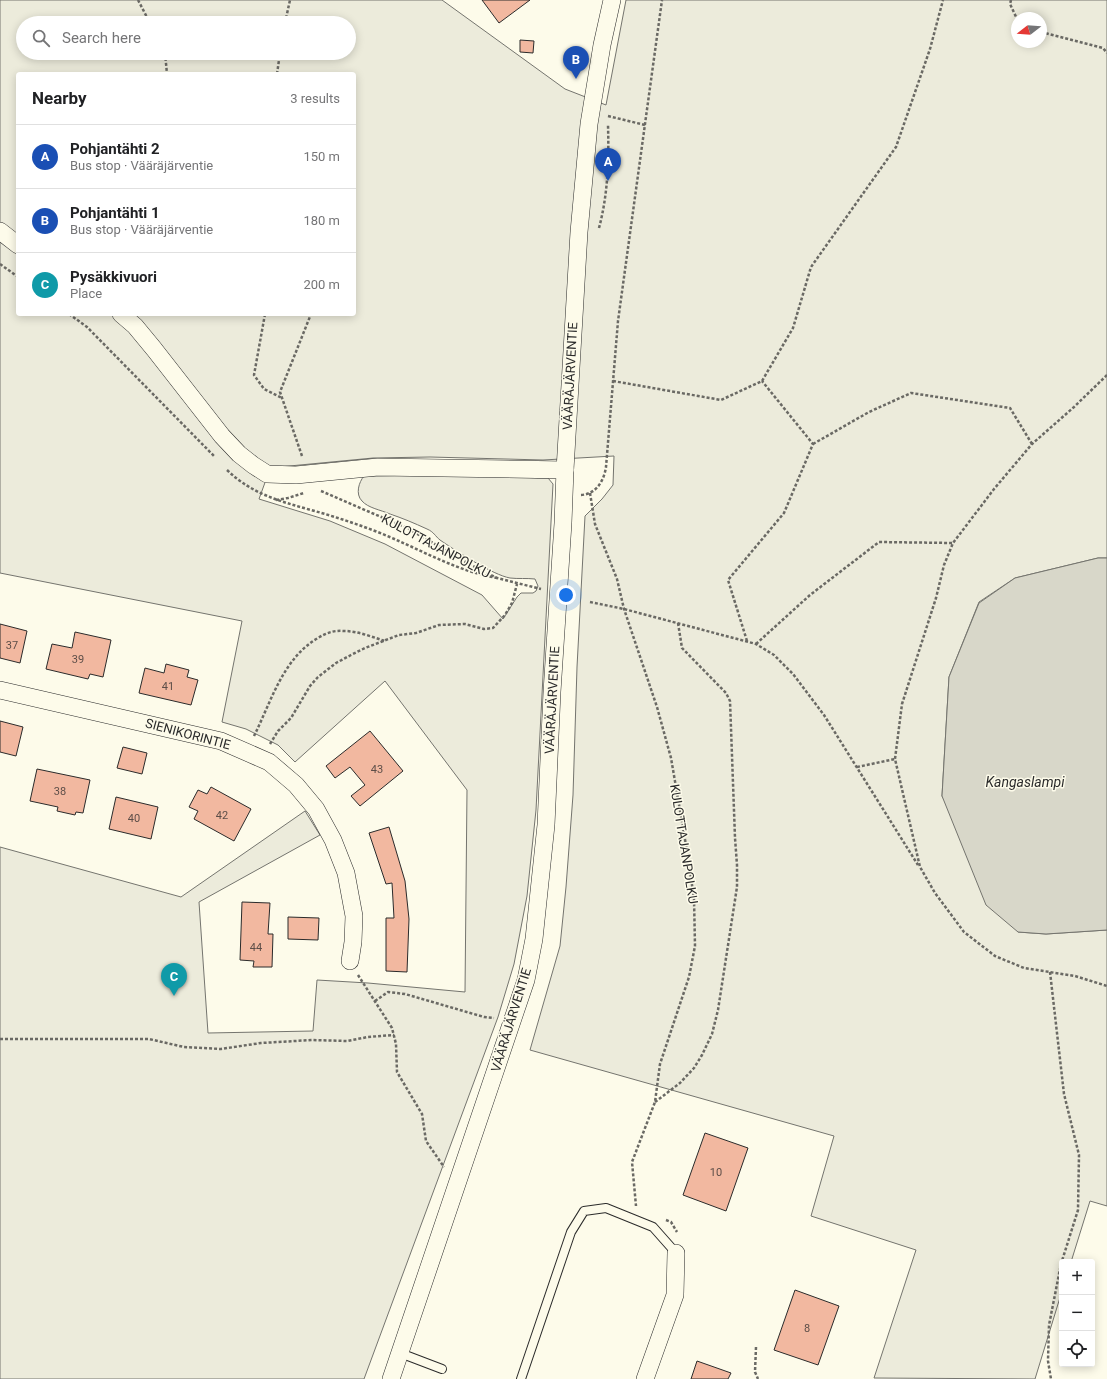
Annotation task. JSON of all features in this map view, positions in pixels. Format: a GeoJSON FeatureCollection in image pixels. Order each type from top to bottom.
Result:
{"type":"FeatureCollection","features":[{"type":"Feature","properties":{"kind":"street","name":"VÄÄRÄJÄRVENTIE"},"geometry":{"type":"LineString","coordinates":[[391,1379],[523,986],[534,940],[546,825],[552,685],[579,232],[588,131],[596,75],[612,0]]}},
{"type":"Feature","properties":{"kind":"street"},"geometry":{"type":"LineString","coordinates":[[0,231],[16,243]]}},
{"type":"Feature","properties":{"kind":"street"},"geometry":{"type":"LineString","coordinates":[[123,316],[135,326],[154,348],[222,436],[239,454],[267,474],[308,474],[378,468],[565,470]]}},
{"type":"Feature","properties":{"kind":"street","name":"SIENIKORINTIE"},"geometry":{"type":"LineString","coordinates":[[0,690],[222,741],[269,762],[296,785],[316,809],[333,840],[346,872],[354,916],[353,942],[350,961]]}},
{"type":"Feature","properties":{"kind":"street"},"geometry":{"type":"LineString","coordinates":[[645,1379],[675,1295],[676,1252]]}},
{"type":"Feature","properties":{"kind":"lane"},"geometry":{"type":"LineString","coordinates":[[521,1379],[571,1232],[584,1212],[606,1208],[653,1227],[676,1252]]}},
{"type":"Feature","properties":{"kind":"lane"},"geometry":{"type":"LineString","coordinates":[[400,1353],[442,1368]]}},
{"type":"Feature","properties":{"kind":"path"},"geometry":{"type":"LineString","coordinates":[[138,0],[146,16]]}},
{"type":"Feature","properties":{"kind":"path"},"geometry":{"type":"LineString","coordinates":[[287,16],[290,0]]}},
{"type":"Feature","properties":{"kind":"path"},"geometry":{"type":"LineString","coordinates":[[564,494],[585,495],[596,489],[604,479],[618,321],[662,0]]}},
{"type":"Feature","properties":{"kind":"path"},"geometry":{"type":"LineString","coordinates":[[613,381],[721,400],[762,380],[793,328],[812,267],[896,147],[930,49],[944,0]]}},
{"type":"Feature","properties":{"kind":"path"},"geometry":{"type":"LineString","coordinates":[[1011,0],[1010,4],[1014,12]]}},
{"type":"Feature","properties":{"kind":"path"},"geometry":{"type":"LineString","coordinates":[[1047,34],[1103,48],[1107,54]]}},
{"type":"Feature","properties":{"kind":"path"},"geometry":{"type":"LineString","coordinates":[[166,60],[167,72]]}},
{"type":"Feature","properties":{"kind":"path"},"geometry":{"type":"LineString","coordinates":[[276,72],[279,60]]}},
{"type":"Feature","properties":{"kind":"path"},"geometry":{"type":"LineString","coordinates":[[608,116],[645,125]]}},
{"type":"Feature","properties":{"kind":"path"},"geometry":{"type":"LineString","coordinates":[[0,264],[16,276]]}},
{"type":"Feature","properties":{"kind":"path"},"geometry":{"type":"LineString","coordinates":[[265,316],[254,375],[264,389],[282,398]]}},
{"type":"Feature","properties":{"kind":"path"},"geometry":{"type":"LineString","coordinates":[[308,474],[280,392],[309,316]]}},
{"type":"Feature","properties":{"kind":"path"},"geometry":{"type":"LineString","coordinates":[[920,867],[895,760],[902,704],[936,598],[944,565],[953,543],[994,489],[1032,444],[1074,407],[1107,375]]}},
{"type":"Feature","properties":{"kind":"path"},"geometry":{"type":"LineString","coordinates":[[762,380],[813,444]]}},
{"type":"Feature","properties":{"kind":"path"},"geometry":{"type":"LineString","coordinates":[[748,642],[728,580],[784,513],[813,444],[869,412],[911,393],[1010,408],[1032,444]]}},
{"type":"Feature","properties":{"kind":"path","name":"KULOTTAJANPOLKU"},"geometry":{"type":"LineString","coordinates":[[316,489],[396,523],[497,578],[541,589]]}},
{"type":"Feature","properties":{"kind":"path"},"geometry":{"type":"LineString","coordinates":[[276,500],[292,497],[309,491]]}},
{"type":"Feature","properties":{"kind":"path","name":"KULOTTAJANPOLKU"},"geometry":{"type":"LineString","coordinates":[[590,493],[595,524],[617,579],[624,609],[657,707],[671,758],[694,899],[695,946],[688,977],[660,1064],[655,1102],[632,1162],[636,1208],[632,1206]]}},
{"type":"Feature","properties":{"kind":"path"},"geometry":{"type":"LineString","coordinates":[[756,644],[810,595],[879,542],[953,543]]}},
{"type":"Feature","properties":{"kind":"path"},"geometry":{"type":"LineString","coordinates":[[254,755],[291,718],[310,686],[318,677],[336,663],[365,648],[399,635],[416,633],[439,625],[465,624],[484,629],[493,628],[505,615],[512,603],[517,584]]}},
{"type":"Feature","properties":{"kind":"path"},"geometry":{"type":"LineString","coordinates":[[590,602],[678,622],[756,644],[774,655],[793,674],[824,715],[858,766],[935,894],[964,932],[995,956],[1024,968],[1074,976],[1107,986]]}},
{"type":"Feature","properties":{"kind":"path"},"geometry":{"type":"LineString","coordinates":[[655,1102],[680,1083],[694,1068],[712,1034],[718,1010],[737,887],[733,748],[730,702],[726,694],[682,648],[678,622]]}},
{"type":"Feature","properties":{"kind":"path"},"geometry":{"type":"LineString","coordinates":[[254,755],[261,723],[271,697],[285,672],[300,651],[330,632],[343,630],[356,632],[386,641]]}},
{"type":"Feature","properties":{"kind":"path"},"geometry":{"type":"LineString","coordinates":[[858,766],[895,760]]}},
{"type":"Feature","properties":{"kind":"path"},"geometry":{"type":"LineString","coordinates":[[350,961],[392,1028],[396,1044],[397,1072],[422,1114],[426,1141],[448,1173]]}},
{"type":"Feature","properties":{"kind":"path"},"geometry":{"type":"LineString","coordinates":[[1050,972],[1064,1094],[1079,1155],[1078,1210],[1061,1264],[1049,1325],[1048,1361],[1050,1379]]}},
{"type":"Feature","properties":{"kind":"path"},"geometry":{"type":"LineString","coordinates":[[375,1001],[388,992],[404,994],[484,1017],[496,1018]]}},
{"type":"Feature","properties":{"kind":"path"},"geometry":{"type":"LineString","coordinates":[[0,1039],[149,1039],[184,1047],[221,1049],[261,1043],[312,1040],[347,1041],[368,1037],[394,1035]]}},
{"type":"Feature","properties":{"kind":"path"},"geometry":{"type":"LineString","coordinates":[[664,1219],[671,1222],[678,1233]]}},
{"type":"Feature","properties":{"kind":"path"},"geometry":{"type":"LineString","coordinates":[[756,1348],[755,1372],[758,1379]]}},
{"type":"Feature","properties":{"kind":"shaded area"},"geometry":{"type":"Polygon","coordinates":[[[0,0],[442,0],[565,89],[606,105],[626,0],[1107,0],[1107,558],[1098,558],[1015,578],[979,602],[949,677],[942,796],[1018,932],[1046,934],[1107,930],[1107,1206],[1090,1201],[1072,1259],[1059,1259],[1059,1301],[1035,1379],[874,1378],[916,1250],[811,1216],[834,1136],[530,1050],[560,946],[573,795],[577,667],[585,516],[602,499],[613,485],[614,456],[543,460],[430,457],[373,458],[279,467],[267,477],[259,499],[330,521],[385,544],[482,595],[503,619],[521,593],[533,593],[536,591],[538,586],[535,579],[510,578],[503,576],[455,550],[440,540],[429,530],[375,509],[362,501],[360,498],[358,492],[359,485],[364,476],[434,475],[548,478],[553,484],[536,810],[527,896],[514,964],[498,1017],[364,1379],[0,1379],[0,847],[181,897],[305,811],[320,835],[199,902],[208,1033],[313,1031],[317,980],[465,992],[467,790],[385,681],[295,762],[278,745],[246,729],[222,722],[242,621],[0,573],[0,0]]]}},
{"type":"Feature","properties":{"kind":"water","name":"Kangaslampi"},"geometry":{"type":"Polygon","coordinates":[[[1098,558],[1107,558],[1107,930],[1046,934],[1018,932],[986,905],[942,796],[949,677],[979,603],[1015,578],[1098,558]]]}},
{"type":"Feature","properties":{"kind":"building"},"geometry":{"type":"Polygon","coordinates":[[[482,0],[530,0],[499,23],[482,0]]]}},
{"type":"Feature","properties":{"kind":"building"},"geometry":{"type":"Polygon","coordinates":[[[520,40],[534,41],[533,53],[520,52],[520,40]]]}},
{"type":"Feature","properties":{"kind":"building"},"geometry":{"type":"Polygon","coordinates":[[[0,624],[27,631],[20,663],[0,658],[0,624]]]}},
{"type":"Feature","properties":{"kind":"building"},"geometry":{"type":"Polygon","coordinates":[[[75,632],[111,640],[103,677],[90,674],[88,679],[46,669],[52,644],[72,648],[75,632]]]}},
{"type":"Feature","properties":{"kind":"building"},"geometry":{"type":"Polygon","coordinates":[[[166,664],[189,670],[187,677],[198,680],[191,705],[139,693],[145,668],[164,673],[166,664]]]}},
{"type":"Feature","properties":{"kind":"building"},"geometry":{"type":"Polygon","coordinates":[[[0,721],[23,727],[16,756],[0,752],[0,721]]]}},
{"type":"Feature","properties":{"kind":"building"},"geometry":{"type":"Polygon","coordinates":[[[370,731],[403,771],[360,806],[351,796],[365,785],[350,767],[335,778],[326,766],[370,731]]]}},
{"type":"Feature","properties":{"kind":"building"},"geometry":{"type":"Polygon","coordinates":[[[123,747],[147,753],[142,774],[117,768],[123,747]]]}},
{"type":"Feature","properties":{"kind":"building"},"geometry":{"type":"Polygon","coordinates":[[[37,769],[90,780],[83,813],[76,812],[75,815],[57,811],[58,807],[30,801],[37,769]]]}},
{"type":"Feature","properties":{"kind":"building"},"geometry":{"type":"Polygon","coordinates":[[[211,787],[251,809],[234,841],[194,819],[198,811],[189,807],[198,790],[207,794],[211,787]]]}},
{"type":"Feature","properties":{"kind":"building"},"geometry":{"type":"Polygon","coordinates":[[[116,797],[158,807],[151,839],[109,829],[116,797]]]}},
{"type":"Feature","properties":{"kind":"building"},"geometry":{"type":"Polygon","coordinates":[[[389,827],[405,881],[409,919],[407,972],[386,971],[386,918],[394,918],[392,883],[386,884],[369,833],[389,827]]]}},
{"type":"Feature","properties":{"kind":"building"},"geometry":{"type":"Polygon","coordinates":[[[242,902],[270,903],[268,934],[273,934],[272,967],[253,967],[254,961],[240,960],[242,902]]]}},
{"type":"Feature","properties":{"kind":"building"},"geometry":{"type":"Polygon","coordinates":[[[288,917],[319,918],[318,940],[288,939],[288,917]]]}},
{"type":"Feature","properties":{"kind":"building"},"geometry":{"type":"Polygon","coordinates":[[[705,1133],[748,1148],[726,1211],[683,1195],[705,1133]]]}},
{"type":"Feature","properties":{"kind":"building"},"geometry":{"type":"Polygon","coordinates":[[[795,1290],[839,1306],[818,1365],[774,1350],[795,1290]]]}},
{"type":"Feature","properties":{"kind":"building"},"geometry":{"type":"Polygon","coordinates":[[[697,1361],[731,1373],[728,1379],[691,1379],[697,1361]]]}},
{"type":"Feature","properties":{"kind":"place","name":"Pohjantähti 1"},"geometry":{"type":"Point","coordinates":[576,79]}},
{"type":"Feature","properties":{"kind":"place","name":"Pohjantähti 2"},"geometry":{"type":"Point","coordinates":[608,181]}},
{"type":"Feature","properties":{"kind":"place","name":"Pysäkkivuori"},"geometry":{"type":"Point","coordinates":[174,996]}}]}
